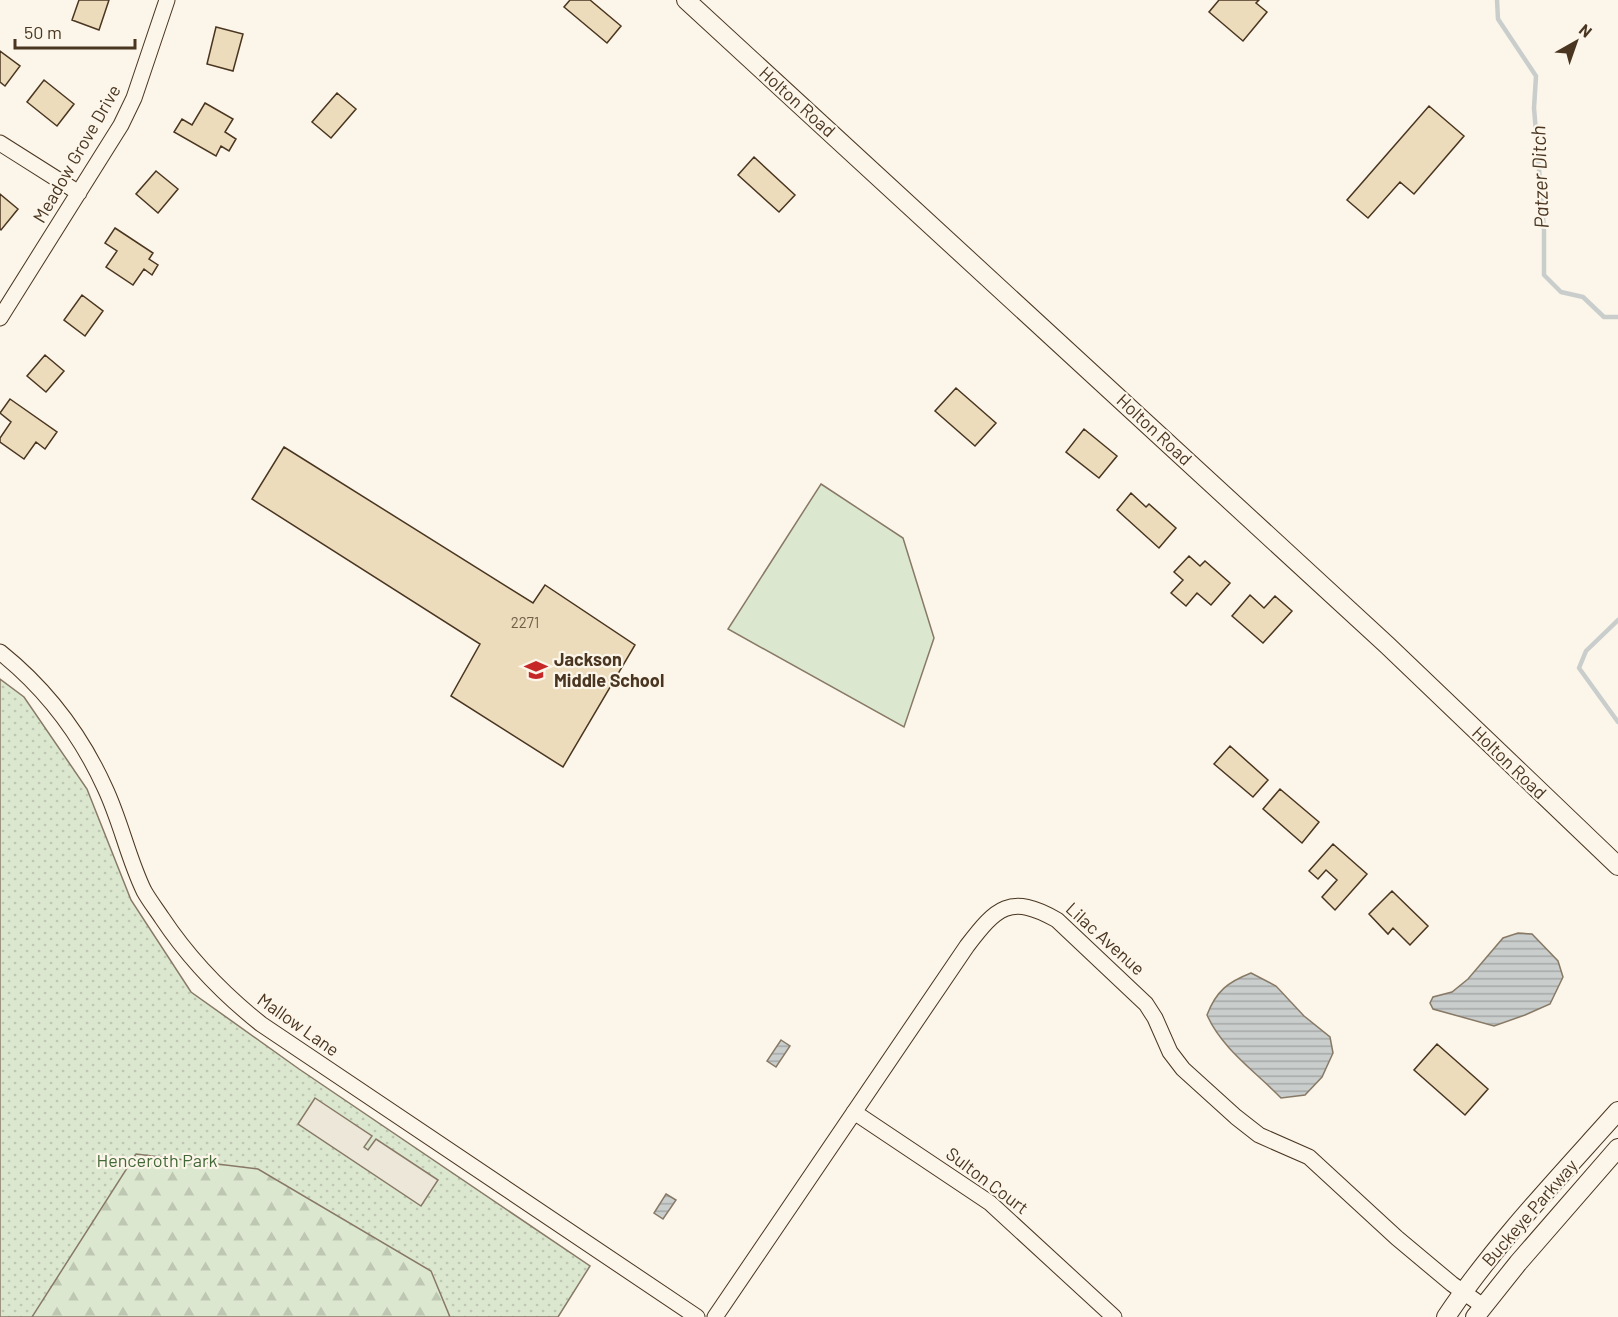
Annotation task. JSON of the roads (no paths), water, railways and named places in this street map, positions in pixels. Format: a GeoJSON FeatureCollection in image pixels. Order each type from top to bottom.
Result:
{"type":"FeatureCollection","features":[{"type":"Feature","properties":{"kind":"street","name":"Meadow Grove Drive"},"geometry":{"type":"LineString","coordinates":[[0,318],[121,125],[135,98],[167,0]]}},
{"type":"Feature","properties":{"kind":"street","name":"Holton Road"},"geometry":{"type":"LineString","coordinates":[[686,0],[1387,645],[1618,866]]}},
{"type":"Feature","properties":{"kind":"street"},"geometry":{"type":"LineString","coordinates":[[0,143],[78,193]]}},
{"type":"Feature","properties":{"kind":"street","name":"Mallow Lane"},"geometry":{"type":"LineString","coordinates":[[0,652],[41,688],[83,746],[105,788],[145,892],[200,970],[231,1000],[261,1024],[697,1317]]}},
{"type":"Feature","properties":{"kind":"street","name":"Lilac Avenue"},"geometry":{"type":"LineString","coordinates":[[716,1317],[967,946],[988,919],[1012,906],[1027,907],[1057,920],[1135,993],[1155,1018],[1170,1052],[1182,1069],[1259,1135],[1309,1157],[1397,1238],[1463,1292],[1479,1311]]}},
{"type":"Feature","properties":{"kind":"street","name":"Buckeye Parkway"},"geometry":{"type":"LineString","coordinates":[[1446,1317],[1496,1251],[1618,1111]]}},
{"type":"Feature","properties":{"kind":"street","name":"Sulton Court"},"geometry":{"type":"LineString","coordinates":[[854,1112],[990,1203],[1114,1317]]}},
{"type":"Feature","properties":{"kind":"street","name":"Buckeye Parkway"},"geometry":{"type":"LineString","coordinates":[[1479,1311],[1618,1148]]}},
{"type":"Feature","properties":{"kind":"waterway","name":"Patzer Ditch"},"geometry":{"type":"LineString","coordinates":[[1497,0],[1498,19],[1536,76],[1534,108],[1544,230],[1544,275],[1561,292],[1583,297],[1604,317],[1618,317]]}},
{"type":"Feature","properties":{"kind":"waterway","name":"Patzer Ditch"},"geometry":{"type":"LineString","coordinates":[[1618,620],[1586,651],[1579,668],[1618,722]]}},
{"type":"Feature","properties":{"kind":"place","name":"Jackson Middle School"},"geometry":{"type":"Point","coordinates":[536,670]}},
{"type":"Feature","properties":{"kind":"park label","name":"Henceroth Park"},"geometry":{"type":"Point","coordinates":[157,1161]}}]}
